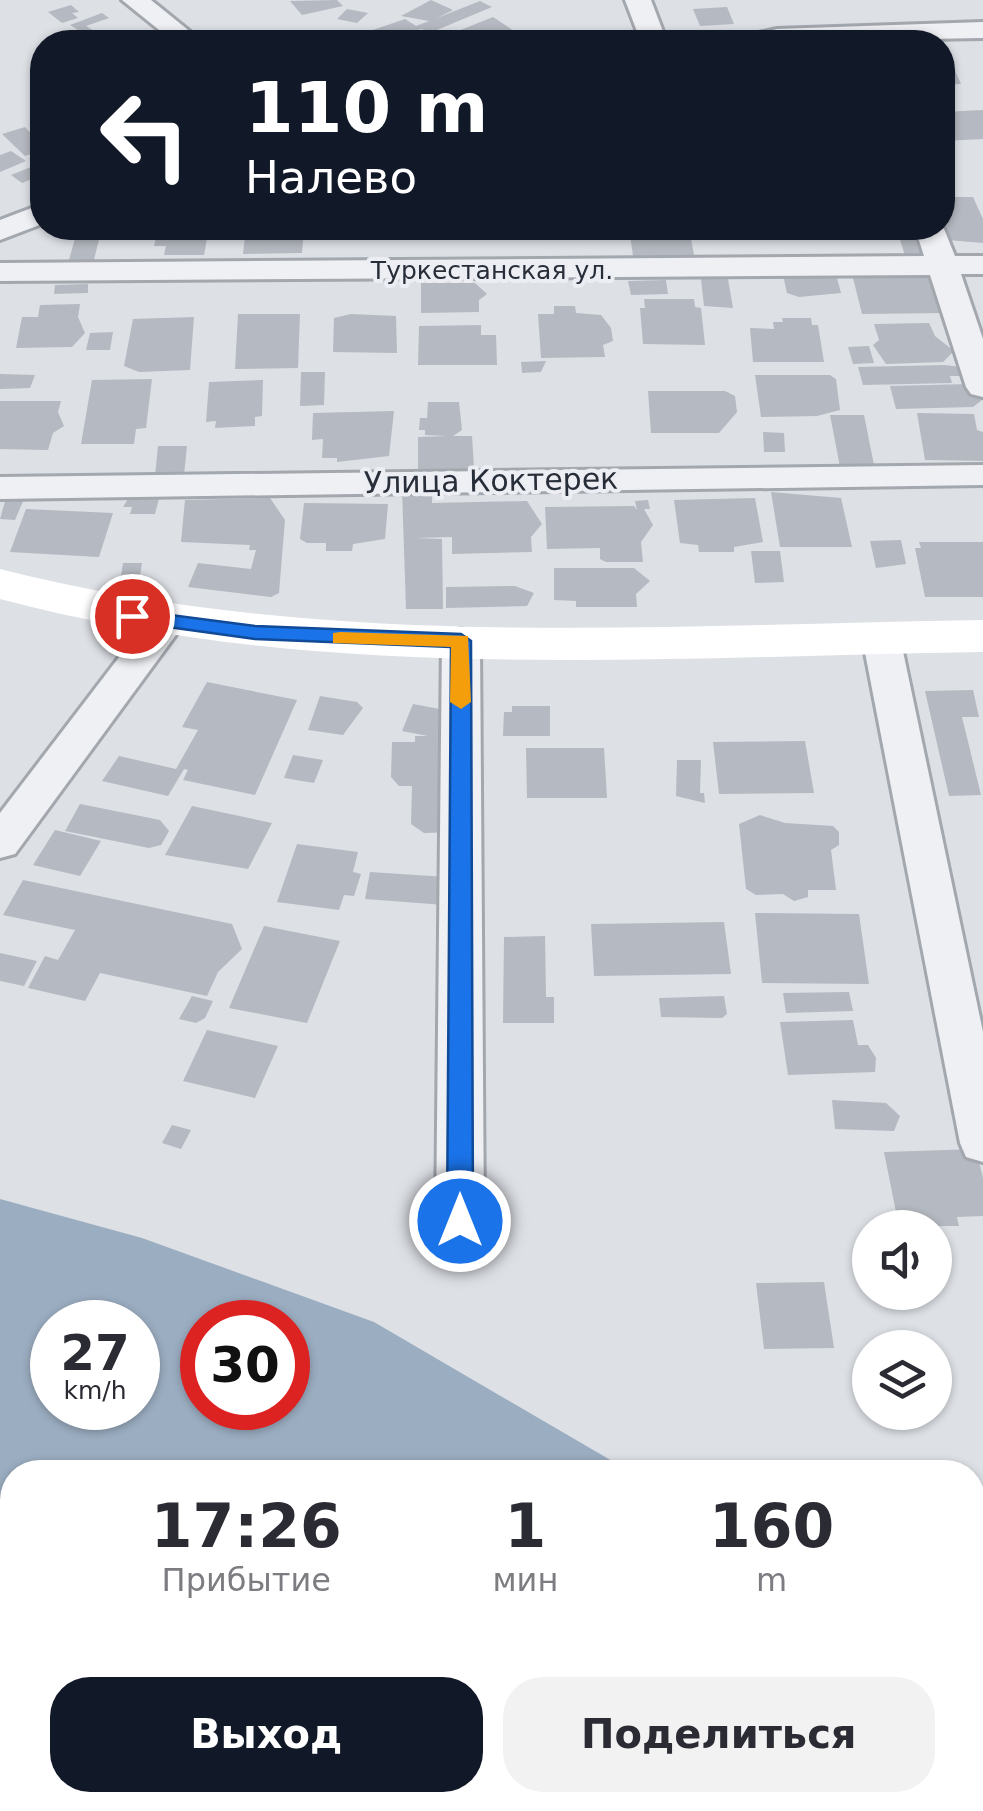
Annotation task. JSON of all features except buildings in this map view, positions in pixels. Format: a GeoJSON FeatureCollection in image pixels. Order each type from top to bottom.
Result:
{"type":"FeatureCollection","features":[{"type":"Feature","properties":{"kind":"main road"},"geometry":{"type":"LineString","coordinates":[[0,584],[165,623],[368,640],[983,636]]}},
{"type":"Feature","properties":{"kind":"street"},"geometry":{"type":"LineString","coordinates":[[136,0],[175,30]]}},
{"type":"Feature","properties":{"kind":"street"},"geometry":{"type":"LineString","coordinates":[[638,0],[649,30]]}},
{"type":"Feature","properties":{"kind":"street"},"geometry":{"type":"LineString","coordinates":[[785,30],[890,7]]}},
{"type":"Feature","properties":{"kind":"street"},"geometry":{"type":"LineString","coordinates":[[955,32],[983,30]]}},
{"type":"Feature","properties":{"kind":"street"},"geometry":{"type":"LineString","coordinates":[[0,230],[30,218]]}},
{"type":"Feature","properties":{"kind":"street"},"geometry":{"type":"LineString","coordinates":[[934,240],[983,387]]}},
{"type":"Feature","properties":{"kind":"street","name":"Туркестанская ул."},"geometry":{"type":"LineString","coordinates":[[0,272],[983,265]]}},
{"type":"Feature","properties":{"kind":"street","name":"Улица Коктерек"},"geometry":{"type":"LineString","coordinates":[[0,488],[983,475]]}},
{"type":"Feature","properties":{"kind":"street"},"geometry":{"type":"LineString","coordinates":[[0,842],[165,623]]}},
{"type":"Feature","properties":{"kind":"street"},"geometry":{"type":"LineString","coordinates":[[881,637],[983,1143]]}},
{"type":"Feature","properties":{"kind":"street"},"geometry":{"type":"LineString","coordinates":[[460,1221],[461,641]]}},
{"type":"Feature","properties":{"kind":"water"},"geometry":{"type":"Polygon","coordinates":[[[0,1199],[142,1238],[374,1322],[610,1460],[0,1460],[0,1199]]]}},
{"type":"Feature","properties":{"kind":"slow traffic"},"geometry":{"type":"LineString","coordinates":[[340,638],[461,641],[461,702]]}},
{"type":"Feature","properties":{"kind":"route"},"geometry":{"type":"LineString","coordinates":[[132,616],[255,633],[461,641],[460,1221]]}}]}
